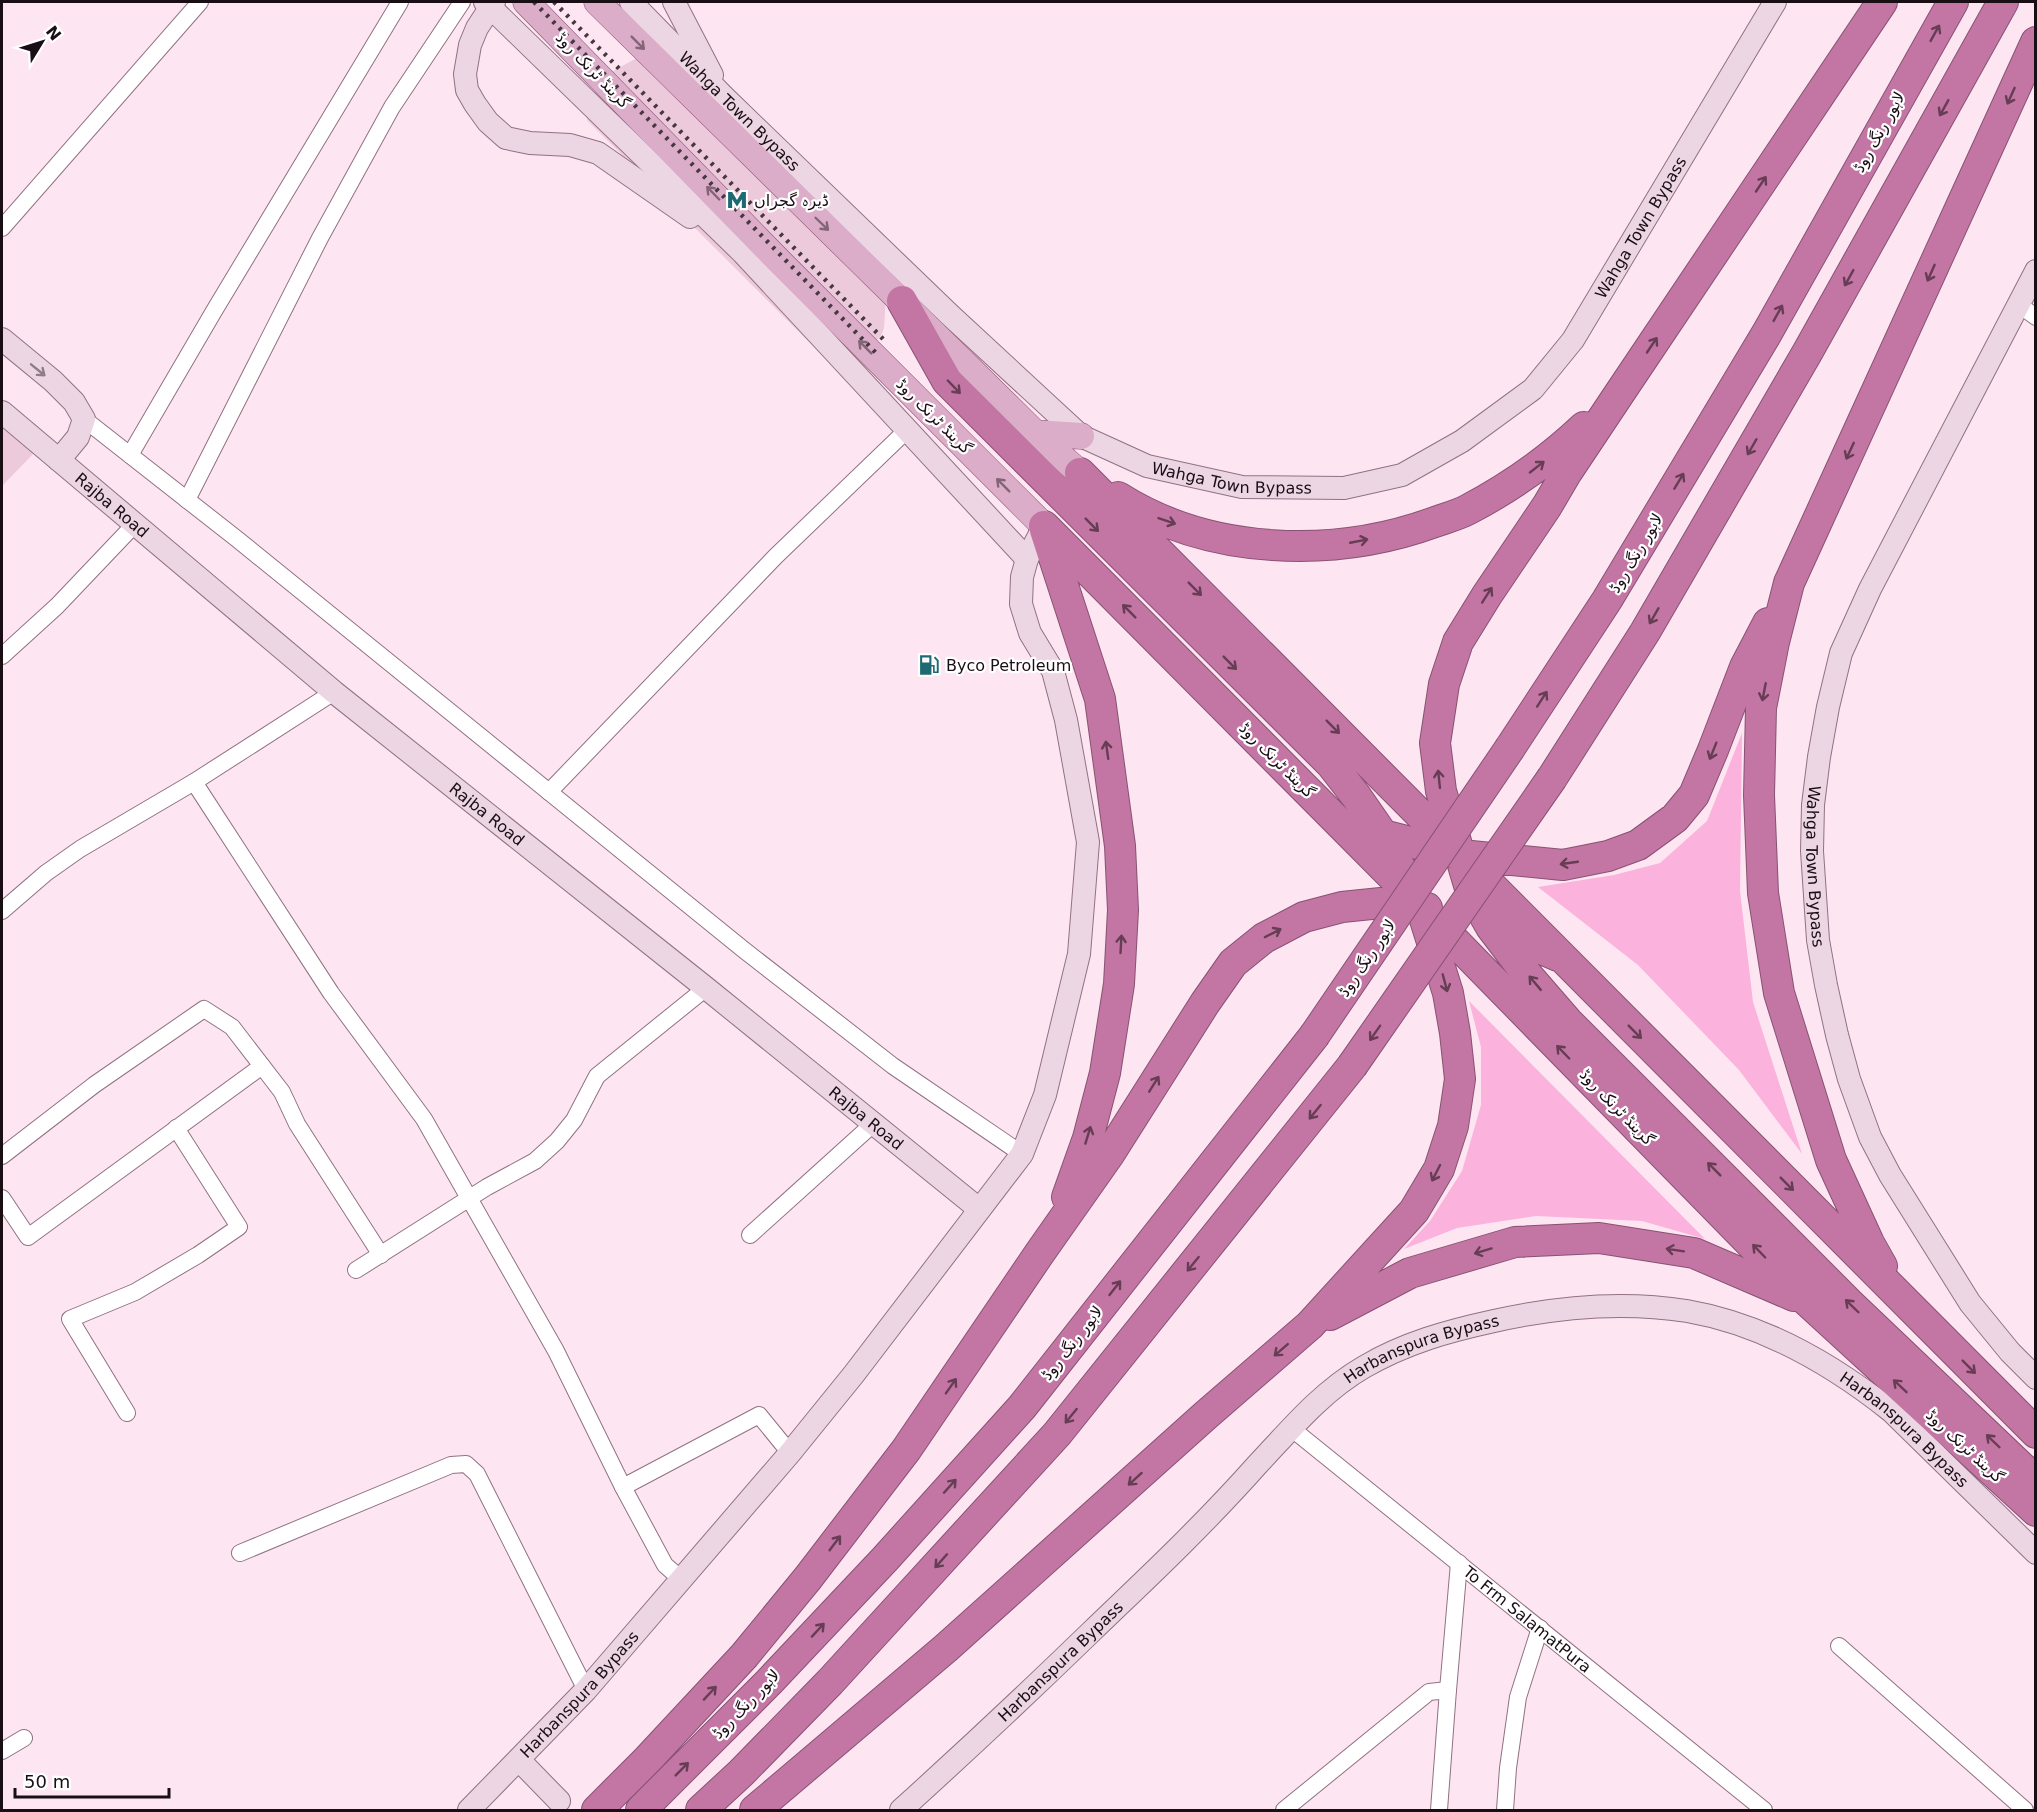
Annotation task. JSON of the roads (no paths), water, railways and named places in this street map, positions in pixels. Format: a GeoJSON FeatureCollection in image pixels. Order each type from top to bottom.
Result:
{"type":"FeatureCollection","features":[{"type":"Feature","properties":{"kind":"highway"},"geometry":{"type":"LineString","coordinates":[[1882,2],[1486,595],[1458,642],[1443,684],[1435,743],[1441,791],[1471,892],[1491,927],[1529,977],[1568,1022],[1849,1303],[2036,1481]]}},
{"type":"Feature","properties":{"kind":"highway","name":"لاہور رنگ روڈ"},"geometry":{"type":"LineString","coordinates":[[641,1810],[769,1682],[885,1559],[1022,1407],[1314,1036],[1607,600],[1767,333],[1953,2]]}},
{"type":"Feature","properties":{"kind":"highway"},"geometry":{"type":"LineString","coordinates":[[701,1810],[741,1773],[830,1682],[1057,1434],[1352,1066],[1552,778],[1645,632],[1807,353],[2003,2]]}},
{"type":"Feature","properties":{"kind":"highway"},"geometry":{"type":"LineString","coordinates":[[1332,814],[1383,835],[1461,855],[1563,865],[1608,856],[1638,845],[1675,818],[1694,795],[1745,668],[1789,583],[2036,42]]}},
{"type":"Feature","properties":{"kind":"highway"},"geometry":{"type":"LineString","coordinates":[[755,1810],[946,1648],[1310,1325],[1414,1211],[1438,1169],[1453,1126],[1460,1079],[1448,993],[1422,907],[1383,835],[1356,796],[1331,764],[947,381],[902,302]]}},
{"type":"Feature","properties":{"kind":"highway"},"geometry":{"type":"LineString","coordinates":[[1080,473],[1143,513],[1210,536],[1269,545],[1341,544],[1409,531],[1467,510],[1532,472],[1571,440],[1619,394]]}},
{"type":"Feature","properties":{"kind":"highway"},"geometry":{"type":"LineString","coordinates":[[1080,473],[1461,855],[1558,956],[2036,1433]]}},
{"type":"Feature","properties":{"kind":"highway","name":"گرینڈ ٹرنک روڈ"},"geometry":{"type":"LineString","coordinates":[[1044,526],[1332,814],[1808,1302],[2036,1511]]}},
{"type":"Feature","properties":{"kind":"highway"},"geometry":{"type":"LineString","coordinates":[[1044,526],[1100,699],[1120,846],[1123,910],[1119,984],[1105,1072],[1088,1138],[1056,1231]]}},
{"type":"Feature","properties":{"kind":"highway"},"geometry":{"type":"LineString","coordinates":[[1789,583],[1761,708],[1759,795],[1763,893],[1779,993],[1832,1160],[1869,1243],[1899,1296]]}},
{"type":"Feature","properties":{"kind":"highway"},"geometry":{"type":"LineString","coordinates":[[597,1810],[744,1656],[808,1578],[906,1450],[1110,1153],[1204,1003],[1233,963],[1264,938],[1304,917],[1342,907],[1381,903],[1422,907],[1461,915],[1558,956]]}},
{"type":"Feature","properties":{"kind":"highway"},"geometry":{"type":"LineString","coordinates":[[1310,1325],[1410,1273],[1515,1242],[1599,1238],[1694,1253],[1808,1302]]}},
{"type":"Feature","properties":{"kind":"main road","name":"گرینڈ ٹرنک روڈ"},"geometry":{"type":"LineString","coordinates":[[526,2],[782,264],[1044,526]]}},
{"type":"Feature","properties":{"kind":"main road"},"geometry":{"type":"LineString","coordinates":[[597,2],[1035,433],[1080,473]]}},
{"type":"Feature","properties":{"kind":"main road"},"geometry":{"type":"LineString","coordinates":[[1035,433],[1081,436]]}},
{"type":"Feature","properties":{"kind":"street"},"geometry":{"type":"LineString","coordinates":[[2,228],[200,2]]}},
{"type":"Feature","properties":{"kind":"street"},"geometry":{"type":"LineString","coordinates":[[130,455],[400,2]]}},
{"type":"Feature","properties":{"kind":"street"},"geometry":{"type":"LineString","coordinates":[[187,500],[320,238],[387,117],[462,2]]}},
{"type":"Feature","properties":{"kind":"street","name":"Wahga Town Bypass"},"geometry":{"type":"LineString","coordinates":[[631,2],[723,96],[950,315],[1081,436],[1147,466],[1242,487],[1344,488],[1402,475],[1462,441],[1533,389],[1573,340],[1775,2]]}},
{"type":"Feature","properties":{"kind":"street"},"geometry":{"type":"LineString","coordinates":[[674,2],[723,96]]}},
{"type":"Feature","properties":{"kind":"street"},"geometry":{"type":"LineString","coordinates":[[743,253],[598,153],[570,145],[530,143],[506,138],[489,122],[474,104],[467,90],[465,74],[470,45],[490,3],[743,253],[1027,559]]}},
{"type":"Feature","properties":{"kind":"street","name":"Wahga Town Bypass"},"geometry":{"type":"LineString","coordinates":[[2036,271],[2027,311],[1870,589],[1842,653],[1828,707],[1819,757],[1813,805],[1812,851],[1818,940],[1826,985],[1849,1079],[1870,1137],[1890,1175],[1970,1303],[2010,1352],[2036,1378]]}},
{"type":"Feature","properties":{"kind":"street"},"geometry":{"type":"LineString","coordinates":[[2,339],[53,381],[79,410],[130,455],[744,950],[893,1066],[1022,1154]]}},
{"type":"Feature","properties":{"kind":"street"},"geometry":{"type":"LineString","coordinates":[[59,460],[78,437],[79,410]]}},
{"type":"Feature","properties":{"kind":"street","name":"Rajba Road"},"geometry":{"type":"LineString","coordinates":[[2,412],[334,692],[979,1209]]}},
{"type":"Feature","properties":{"kind":"street"},"geometry":{"type":"LineString","coordinates":[[549,792],[776,556],[907,430]]}},
{"type":"Feature","properties":{"kind":"street"},"geometry":{"type":"LineString","coordinates":[[2,656],[57,606],[135,524]]}},
{"type":"Feature","properties":{"kind":"street","name":"Harbanspura Bypass"},"geometry":{"type":"LineString","coordinates":[[469,1810],[586,1690],[790,1454],[1022,1154],[1046,1095],[1079,954],[1088,842],[1066,720],[1053,671],[1030,633],[1021,604],[1022,577],[1027,559],[1044,526]]}},
{"type":"Feature","properties":{"kind":"street"},"geometry":{"type":"LineString","coordinates":[[2,911],[46,873],[80,849],[194,782],[334,692]]}},
{"type":"Feature","properties":{"kind":"street"},"geometry":{"type":"LineString","coordinates":[[194,782],[331,993],[424,1119],[556,1351],[623,1487],[665,1565],[682,1580]]}},
{"type":"Feature","properties":{"kind":"street"},"geometry":{"type":"LineString","coordinates":[[356,1270],[470,1198],[535,1161],[557,1141],[574,1120],[597,1076],[706,988]]}},
{"type":"Feature","properties":{"kind":"street"},"geometry":{"type":"LineString","coordinates":[[2,1156],[94,1085],[204,1009],[232,1027],[282,1092],[297,1124],[381,1255]]}},
{"type":"Feature","properties":{"kind":"street"},"geometry":{"type":"LineString","coordinates":[[2,1198],[28,1237],[262,1066]]}},
{"type":"Feature","properties":{"kind":"street"},"geometry":{"type":"LineString","coordinates":[[750,1234],[873,1124]]}},
{"type":"Feature","properties":{"kind":"street"},"geometry":{"type":"LineString","coordinates":[[127,1413],[70,1319],[135,1292],[198,1255],[239,1227],[176,1128]]}},
{"type":"Feature","properties":{"kind":"street","name":"Harbanspura Bypass"},"geometry":{"type":"LineString","coordinates":[[901,1810],[976,1743],[1180,1546],[1330,1390],[1401,1347],[1447,1331],[1526,1314],[1568,1309],[1634,1307],[1687,1311],[1737,1324],[1804,1353],[1865,1391],[1891,1411],[2036,1552]]}},
{"type":"Feature","properties":{"kind":"street"},"geometry":{"type":"LineString","coordinates":[[623,1487],[759,1415],[790,1454]]}},
{"type":"Feature","properties":{"kind":"street","name":"To Frm SalamatPura"},"geometry":{"type":"LineString","coordinates":[[1291,1428],[1764,1810]]}},
{"type":"Feature","properties":{"kind":"street"},"geometry":{"type":"LineString","coordinates":[[240,1553],[451,1465],[466,1464],[477,1473],[586,1690]]}},
{"type":"Feature","properties":{"kind":"street"},"geometry":{"type":"LineString","coordinates":[[1439,1810],[1459,1563]]}},
{"type":"Feature","properties":{"kind":"street"},"geometry":{"type":"LineString","coordinates":[[1505,1810],[1508,1768],[1518,1697],[1540,1628]]}},
{"type":"Feature","properties":{"kind":"street"},"geometry":{"type":"LineString","coordinates":[[1839,1646],[2025,1810]]}},
{"type":"Feature","properties":{"kind":"street"},"geometry":{"type":"LineString","coordinates":[[1284,1810],[1429,1692],[1448,1690]]}},
{"type":"Feature","properties":{"kind":"street"},"geometry":{"type":"LineString","coordinates":[[2,1751],[24,1738]]}},
{"type":"Feature","properties":{"kind":"street"},"geometry":{"type":"LineString","coordinates":[[519,1760],[560,1800]]}},
{"type":"Feature","properties":{"kind":"railway"},"geometry":{"type":"LineString","coordinates":[[534,2],[876,353]]}},
{"type":"Feature","properties":{"kind":"railway"},"geometry":{"type":"LineString","coordinates":[[554,2],[885,341]]}},
{"type":"Feature","properties":{"kind":"place","name":"ڈیرہ گجراں"},"geometry":{"type":"Point","coordinates":[737,200]}},
{"type":"Feature","properties":{"kind":"place","name":"Byco Petroleum"},"geometry":{"type":"Point","coordinates":[929,665]}}]}
